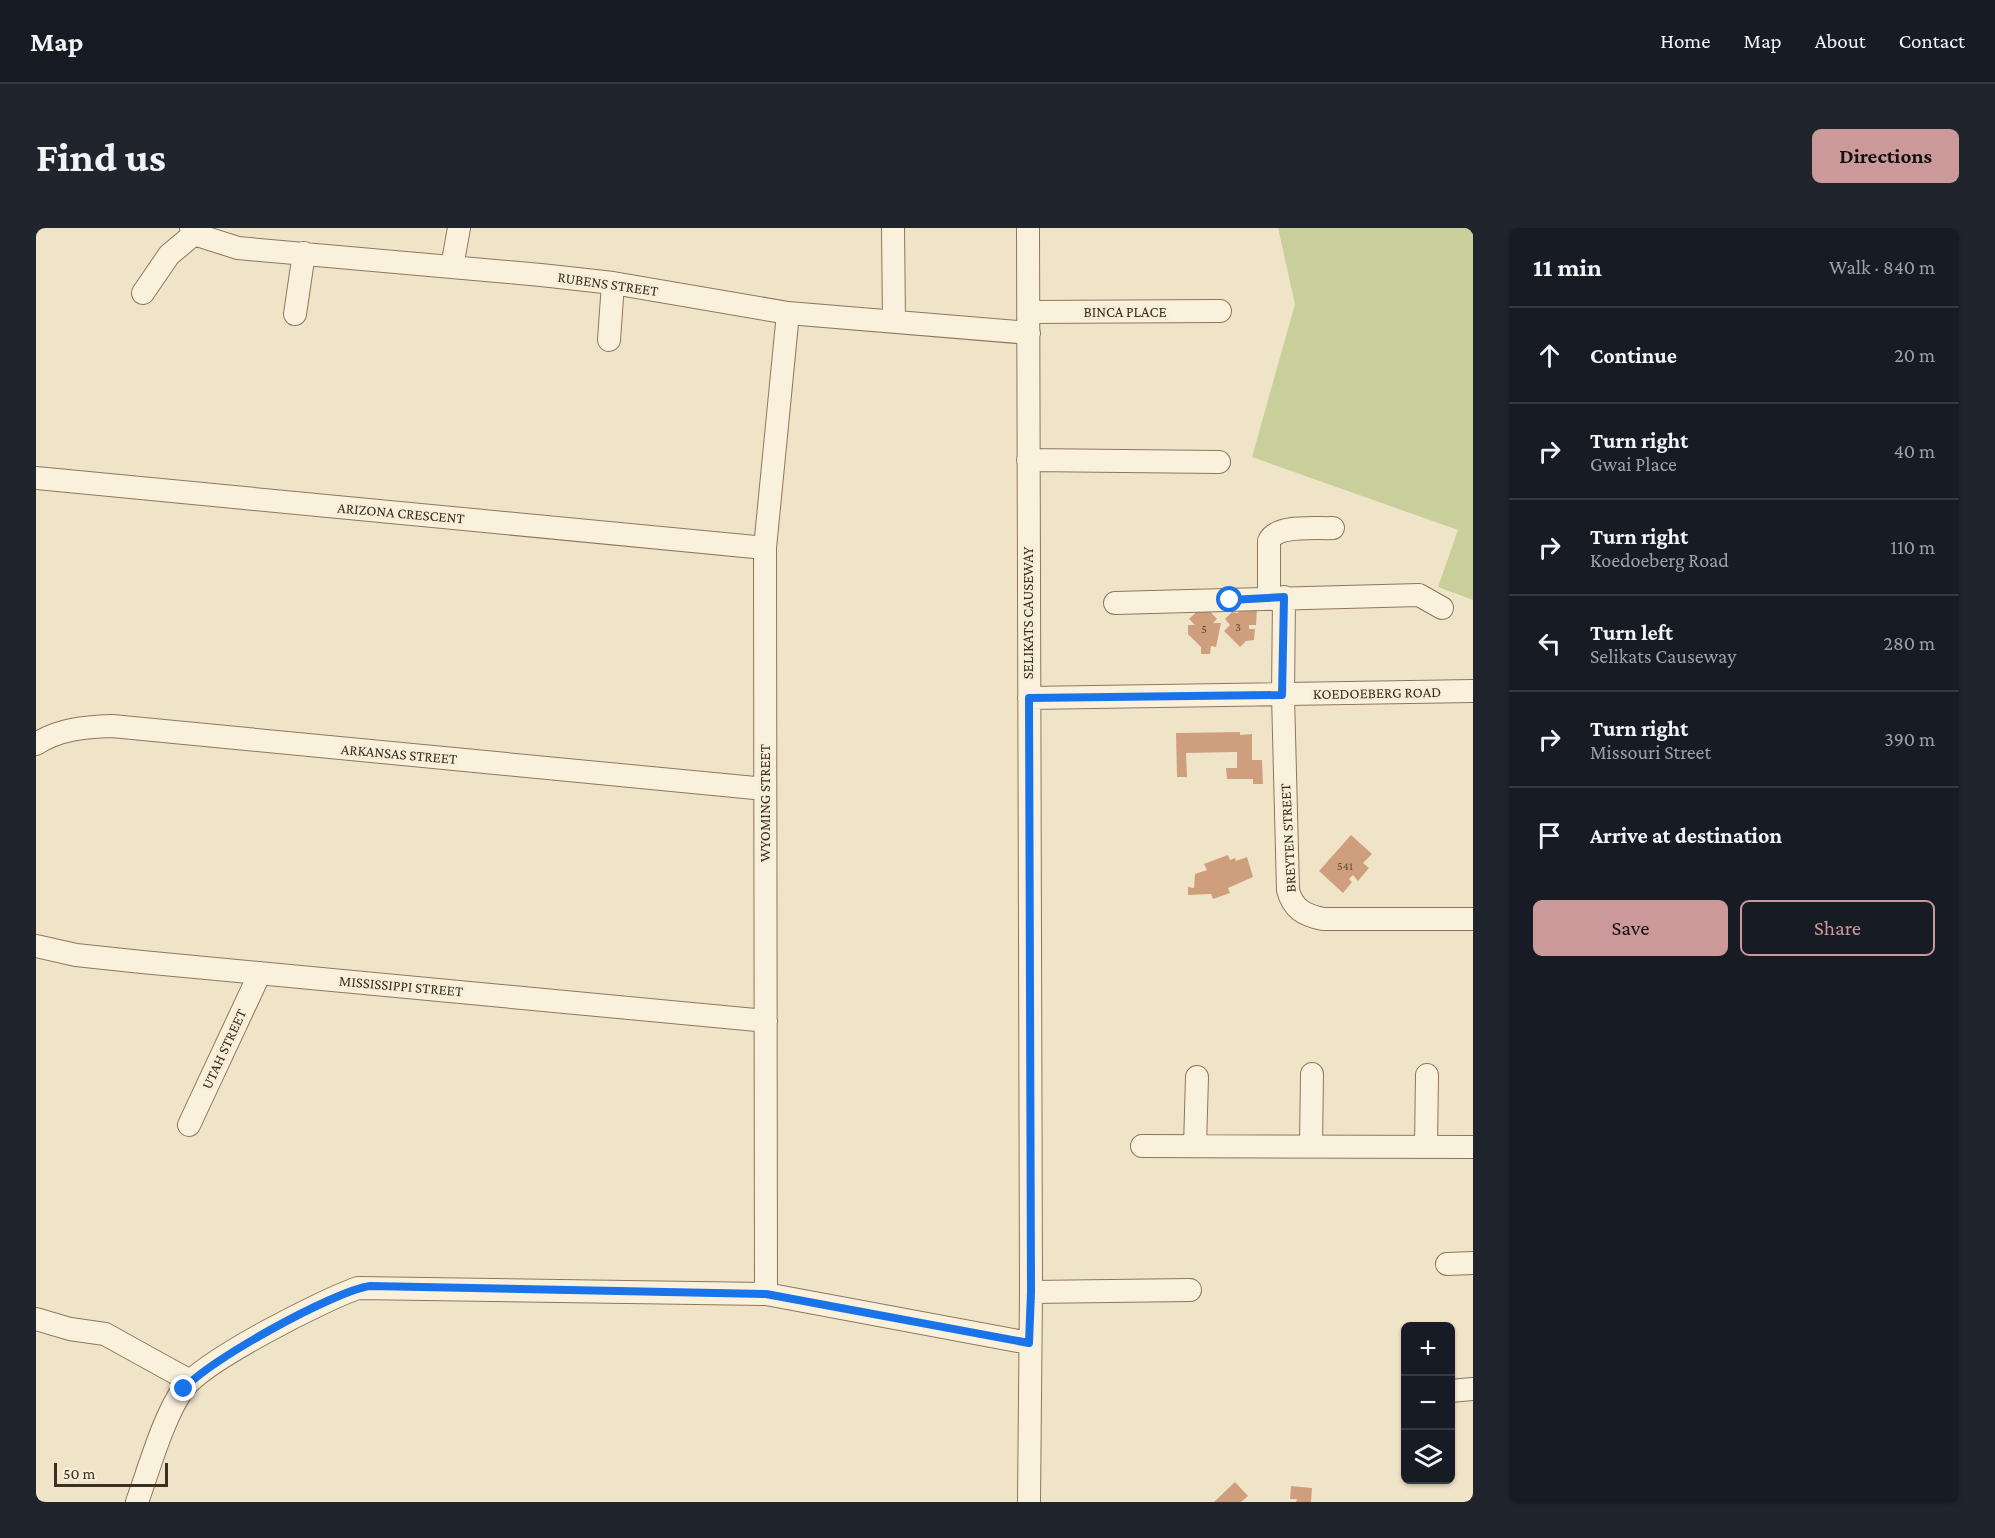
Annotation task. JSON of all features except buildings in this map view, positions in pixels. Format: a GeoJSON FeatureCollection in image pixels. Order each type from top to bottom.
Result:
{"type":"FeatureCollection","features":[{"type":"Feature","properties":{"kind":"street"},"geometry":{"type":"LineString","coordinates":[[452,267],[459,228]]}},
{"type":"Feature","properties":{"kind":"street"},"geometry":{"type":"LineString","coordinates":[[893,228],[894,321]]}},
{"type":"Feature","properties":{"kind":"street","name":"SELIKATS CAUSEWAY"},"geometry":{"type":"LineString","coordinates":[[1028,228],[1031,1292],[1029,1502]]}},
{"type":"Feature","properties":{"kind":"street"},"geometry":{"type":"LineString","coordinates":[[143,293],[170,255],[193,231]]}},
{"type":"Feature","properties":{"kind":"street","name":"RUBENS STREET"},"geometry":{"type":"LineString","coordinates":[[193,231],[226,246],[613,283],[788,313],[894,321],[1029,323]]}},
{"type":"Feature","properties":{"kind":"street"},"geometry":{"type":"LineString","coordinates":[[296,314],[304,253]]}},
{"type":"Feature","properties":{"kind":"street"},"geometry":{"type":"LineString","coordinates":[[609,340],[613,283]]}},
{"type":"Feature","properties":{"kind":"street","name":"BINCA PLACE"},"geometry":{"type":"LineString","coordinates":[[1029,323],[1220,311]]}},
{"type":"Feature","properties":{"kind":"street","name":"WYOMING STREET"},"geometry":{"type":"LineString","coordinates":[[766,1294],[765,548],[788,313]]}},
{"type":"Feature","properties":{"kind":"street"},"geometry":{"type":"LineString","coordinates":[[1028,460],[1219,462]]}},
{"type":"Feature","properties":{"kind":"street","name":"ARIZONA CRESCENT"},"geometry":{"type":"LineString","coordinates":[[36,478],[765,548]]}},
{"type":"Feature","properties":{"kind":"street","name":"BREYTEN STREET"},"geometry":{"type":"LineString","coordinates":[[1333,528],[1282,531],[1272,535],[1269,541],[1277,597],[1288,890],[1296,908],[1310,916],[1323,919],[1473,920]]}},
{"type":"Feature","properties":{"kind":"street"},"geometry":{"type":"LineString","coordinates":[[1115,603],[1419,595],[1442,608]]}},
{"type":"Feature","properties":{"kind":"street","name":"KOEDOEBERG ROAD"},"geometry":{"type":"LineString","coordinates":[[1029,698],[1473,691]]}},
{"type":"Feature","properties":{"kind":"street","name":"ARKANSAS STREET"},"geometry":{"type":"LineString","coordinates":[[36,744],[53,735],[80,728],[112,726],[765,789]]}},
{"type":"Feature","properties":{"kind":"street"},"geometry":{"type":"LineString","coordinates":[[36,968],[43,948]]}},
{"type":"Feature","properties":{"kind":"street","name":"MISSISSIPPI STREET"},"geometry":{"type":"LineString","coordinates":[[43,948],[260,973],[766,1021]]}},
{"type":"Feature","properties":{"kind":"street","name":"UTAH STREET"},"geometry":{"type":"LineString","coordinates":[[189,1125],[260,973]]}},
{"type":"Feature","properties":{"kind":"street"},"geometry":{"type":"LineString","coordinates":[[1311,1146],[1312,1074]]}},
{"type":"Feature","properties":{"kind":"street"},"geometry":{"type":"LineString","coordinates":[[1426,1146],[1427,1075]]}},
{"type":"Feature","properties":{"kind":"street"},"geometry":{"type":"LineString","coordinates":[[1195,1146],[1197,1077]]}},
{"type":"Feature","properties":{"kind":"street"},"geometry":{"type":"LineString","coordinates":[[1142,1146],[1473,1147]]}},
{"type":"Feature","properties":{"kind":"street"},"geometry":{"type":"LineString","coordinates":[[1447,1264],[1473,1263]]}},
{"type":"Feature","properties":{"kind":"street"},"geometry":{"type":"LineString","coordinates":[[137,1502],[178,1396],[190,1381],[215,1362],[331,1299],[358,1288],[766,1294],[1029,1343]]}},
{"type":"Feature","properties":{"kind":"street"},"geometry":{"type":"LineString","coordinates":[[1031,1292],[1190,1290]]}},
{"type":"Feature","properties":{"kind":"street"},"geometry":{"type":"LineString","coordinates":[[36,1319],[70,1329],[105,1334],[190,1381]]}},
{"type":"Feature","properties":{"kind":"street"},"geometry":{"type":"LineString","coordinates":[[1455,1391],[1473,1389]]}},
{"type":"Feature","properties":{"kind":"green space"},"geometry":{"type":"Polygon","coordinates":[[[1278,228],[1473,228],[1473,600],[1438,587],[1458,530],[1252,457],[1295,304],[1278,228]]]}},
{"type":"Feature","properties":{"kind":"route"},"geometry":{"type":"LineString","coordinates":[[184,1389],[199,1373],[215,1362],[341,1294],[370,1286],[766,1294],[1029,1343],[1031,1292],[1029,698],[1282,695],[1284,597],[1230,600]]}}]}
